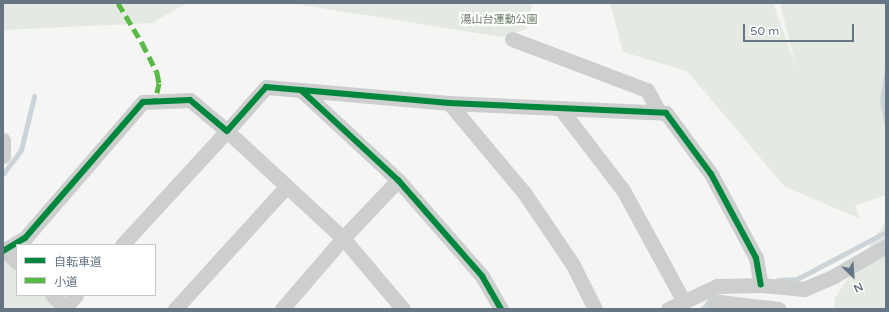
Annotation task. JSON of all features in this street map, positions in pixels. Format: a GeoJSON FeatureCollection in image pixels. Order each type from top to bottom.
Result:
{"type":"FeatureCollection","features":[{"type":"Feature","properties":{"kind":"street"},"geometry":{"type":"LineString","coordinates":[[512,39],[647,90],[659,112]]}},
{"type":"Feature","properties":{"kind":"street"},"geometry":{"type":"LineString","coordinates":[[123,244],[266,87],[449,103],[666,113],[711,174],[756,258],[760,280]]}},
{"type":"Feature","properties":{"kind":"street"},"geometry":{"type":"LineString","coordinates":[[301,90],[398,180],[482,276],[501,309]]}},
{"type":"Feature","properties":{"kind":"street"},"geometry":{"type":"LineString","coordinates":[[16,261],[4,251],[25,238],[143,102],[190,100],[227,131],[343,238],[403,309]]}},
{"type":"Feature","properties":{"kind":"street"},"geometry":{"type":"LineString","coordinates":[[449,103],[525,194],[573,265],[595,309]]}},
{"type":"Feature","properties":{"kind":"street"},"geometry":{"type":"LineString","coordinates":[[560,108],[623,190],[683,300]]}},
{"type":"Feature","properties":{"kind":"street"},"geometry":{"type":"LineString","coordinates":[[3,140],[3,156]]}},
{"type":"Feature","properties":{"kind":"street"},"geometry":{"type":"LineString","coordinates":[[291,306],[343,238],[398,180]]}},
{"type":"Feature","properties":{"kind":"street"},"geometry":{"type":"LineString","coordinates":[[175,309],[287,186]]}},
{"type":"Feature","properties":{"kind":"street"},"geometry":{"type":"LineString","coordinates":[[668,309],[683,300],[717,286],[760,280],[804,289],[834,276],[886,246]]}},
{"type":"Feature","properties":{"kind":"street"},"geometry":{"type":"LineString","coordinates":[[53,296],[65,308],[75,296]]}},
{"type":"Feature","properties":{"kind":"street"},"geometry":{"type":"LineString","coordinates":[[714,309],[719,302],[779,309]]}},
{"type":"Feature","properties":{"kind":"green space"},"geometry":{"type":"Polygon","coordinates":[[[3,3],[187,3],[152,23],[3,30],[3,3]]]}},
{"type":"Feature","properties":{"kind":"green space","name":"湯山台運動公園"},"geometry":{"type":"Polygon","coordinates":[[[289,3],[532,3],[527,29],[502,37],[289,3]]]}},
{"type":"Feature","properties":{"kind":"green space"},"geometry":{"type":"Polygon","coordinates":[[[610,3],[773,3],[796,67],[780,3],[886,3],[886,195],[855,206],[861,219],[785,187],[687,71],[623,52],[610,3]]]}},
{"type":"Feature","properties":{"kind":"green space"},"geometry":{"type":"Polygon","coordinates":[[[886,221],[886,309],[834,309],[835,298],[886,221]]]}},
{"type":"Feature","properties":{"kind":"green space"},"geometry":{"type":"Polygon","coordinates":[[[3,259],[16,270],[16,296],[44,296],[58,308],[3,309],[3,259]]]}},
{"type":"Feature","properties":{"kind":"shaded area"},"geometry":{"type":"Polygon","coordinates":[[[886,63],[886,130],[880,101],[886,63]]]}},
{"type":"Feature","properties":{"kind":"waterway"},"geometry":{"type":"LineString","coordinates":[[3,174],[21,150],[34,97]]}},
{"type":"Feature","properties":{"kind":"waterway"},"geometry":{"type":"LineString","coordinates":[[778,280],[797,279],[886,232]]}},
{"type":"Feature","properties":{"kind":"waterway"},"geometry":{"type":"LineString","coordinates":[[703,309],[716,292]]}},
{"type":"Feature","properties":{"kind":"marked path"},"geometry":{"type":"LineString","coordinates":[[118,3],[142,43],[157,73],[159,83],[155,102]]}},
{"type":"Feature","properties":{"kind":"cycle path"},"geometry":{"type":"LineString","coordinates":[[3,251],[25,238],[143,102],[190,100],[227,131],[266,87],[301,90],[398,180],[482,276],[501,309]]}},
{"type":"Feature","properties":{"kind":"cycle path"},"geometry":{"type":"LineString","coordinates":[[301,90],[449,103],[666,113],[711,174],[756,258],[761,285]]}}]}
